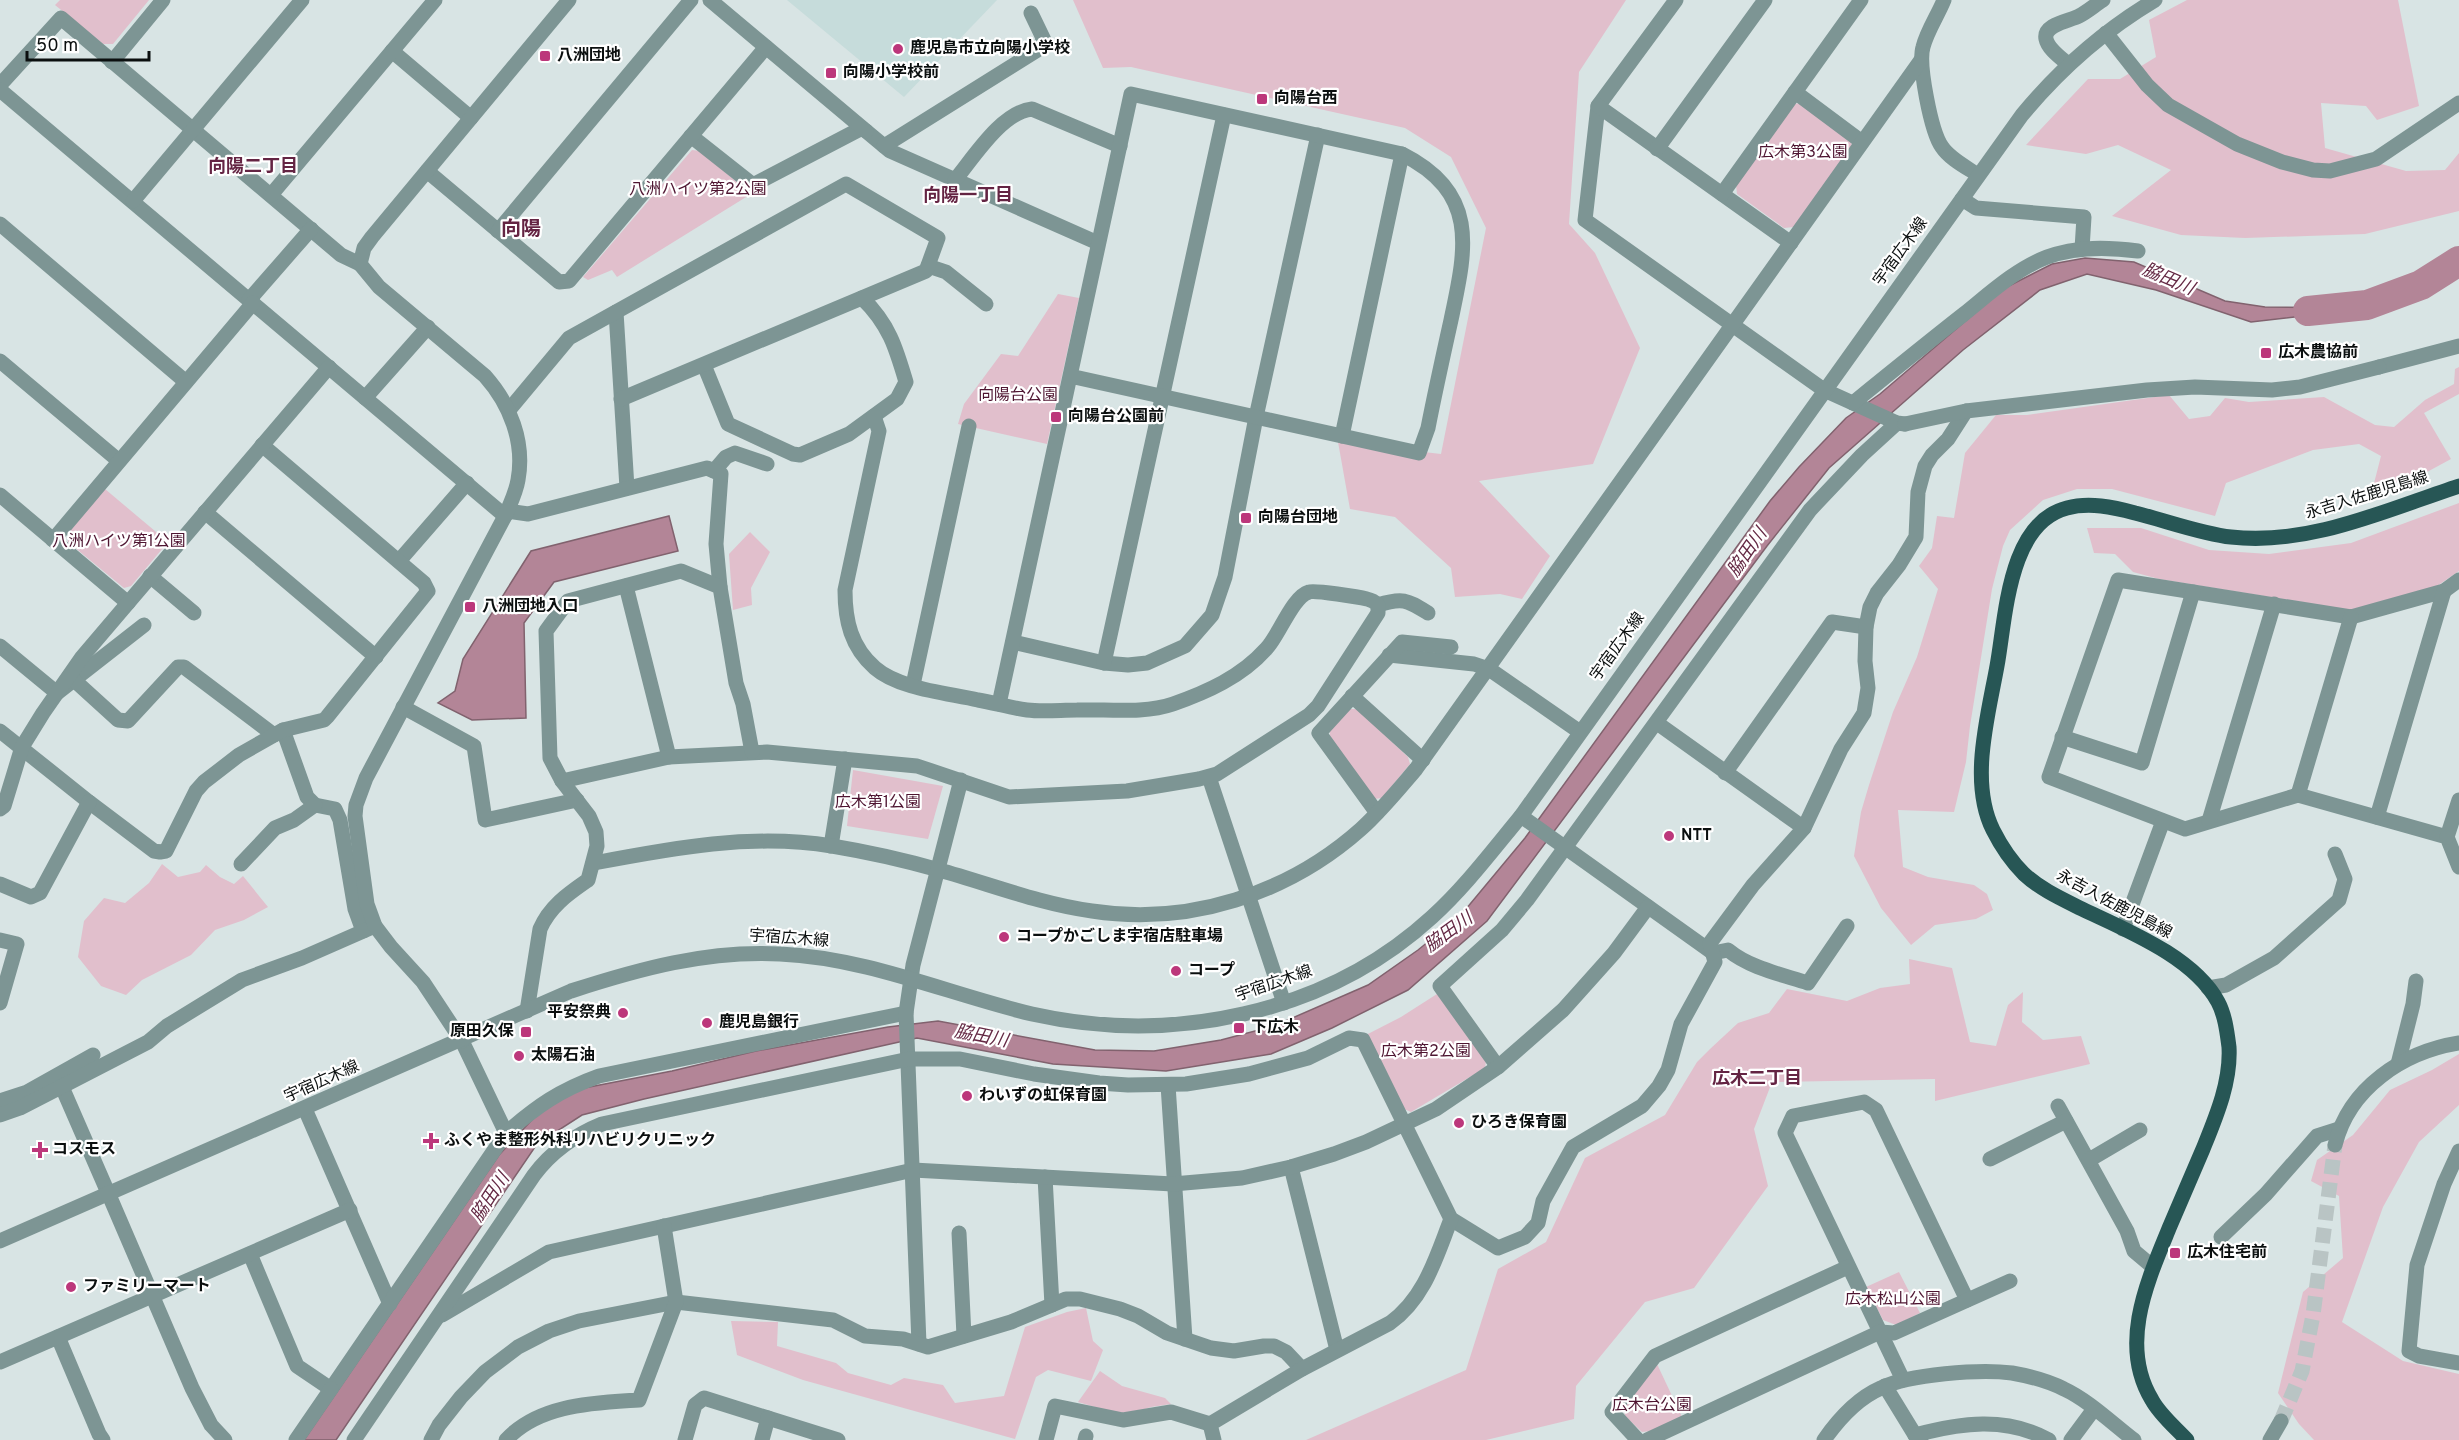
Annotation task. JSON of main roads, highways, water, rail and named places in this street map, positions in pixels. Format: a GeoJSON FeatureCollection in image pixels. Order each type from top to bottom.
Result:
{"type":"FeatureCollection","features":[{"type":"Feature","properties":{"kind":"main road","name":"永吉入佐鹿児島線"},"geometry":{"type":"LineString","coordinates":[[2187,1440],[2152,1402],[2142,1378],[2136,1345],[2145,1286],[2215,1118],[2229,1065],[2227,1030],[2219,1004],[2208,987],[2173,957],[2147,940],[2054,895],[2026,876],[2006,853],[1991,826],[1984,800],[1982,768],[1986,726],[2012,583],[2023,545],[2032,532],[2054,513],[2068,507],[2108,506],[2230,537],[2286,537],[2330,529],[2459,486]]}},
{"type":"Feature","properties":{"kind":"water"},"geometry":{"type":"Polygon","coordinates":[[[2085,258],[2134,262],[2225,301],[2265,307],[2371,308],[2251,322],[2156,290],[2087,274],[2040,290],[1963,350],[1829,468],[1767,546],[1487,921],[1408,990],[1332,1028],[1271,1054],[1166,1071],[1053,1064],[917,1038],[582,1115],[537,1144],[336,1440],[304,1440],[499,1155],[544,1107],[579,1089],[672,1071],[756,1051],[888,1027],[938,1021],[1095,1050],[1154,1051],[1221,1040],[1274,1026],[1368,985],[1418,950],[1461,915],[1525,838],[1770,501],[1846,418],[1880,394],[2003,289],[2052,264],[2085,258]]]}},
{"type":"Feature","properties":{"kind":"water"},"geometry":{"type":"Polygon","coordinates":[[[669,516],[678,551],[554,582],[524,623],[526,718],[472,720],[438,703],[455,691],[463,659],[531,551],[669,516]]]}},
{"type":"Feature","properties":{"kind":"waterway","name":"脇田川"},"geometry":{"type":"LineString","coordinates":[[2308,311],[2367,305],[2421,285],[2459,261]]}},
{"type":"Feature","properties":{"kind":"tunnel"},"geometry":{"type":"LineString","coordinates":[[2281,1421],[2302,1371],[2313,1315],[2335,1145]]}},
{"type":"Feature","properties":{"kind":"place","name":"鹿児島市立向陽小学校"},"geometry":{"type":"Point","coordinates":[898,49]}},
{"type":"Feature","properties":{"kind":"place","name":"八洲団地"},"geometry":{"type":"Point","coordinates":[545,56]}},
{"type":"Feature","properties":{"kind":"place","name":"向陽小学校前"},"geometry":{"type":"Point","coordinates":[831,73]}},
{"type":"Feature","properties":{"kind":"place","name":"向陽台西"},"geometry":{"type":"Point","coordinates":[1262,99]}},
{"type":"Feature","properties":{"kind":"place","name":"広木農協前"},"geometry":{"type":"Point","coordinates":[2266,353]}},
{"type":"Feature","properties":{"kind":"place","name":"向陽台公園前"},"geometry":{"type":"Point","coordinates":[1056,417]}},
{"type":"Feature","properties":{"kind":"place","name":"向陽台団地"},"geometry":{"type":"Point","coordinates":[1246,518]}},
{"type":"Feature","properties":{"kind":"place","name":"八洲団地入口"},"geometry":{"type":"Point","coordinates":[470,607]}},
{"type":"Feature","properties":{"kind":"place","name":"NTT"},"geometry":{"type":"Point","coordinates":[1669,836]}},
{"type":"Feature","properties":{"kind":"place","name":"コープかごしま宇宿店駐車場"},"geometry":{"type":"Point","coordinates":[1004,937]}},
{"type":"Feature","properties":{"kind":"place","name":"コープ"},"geometry":{"type":"Point","coordinates":[1176,971]}},
{"type":"Feature","properties":{"kind":"place","name":"平安祭典"},"geometry":{"type":"Point","coordinates":[623,1013]}},
{"type":"Feature","properties":{"kind":"place","name":"鹿児島銀行"},"geometry":{"type":"Point","coordinates":[707,1023]}},
{"type":"Feature","properties":{"kind":"place","name":"下広木"},"geometry":{"type":"Point","coordinates":[1239,1028]}},
{"type":"Feature","properties":{"kind":"place","name":"原田久保"},"geometry":{"type":"Point","coordinates":[526,1032]}},
{"type":"Feature","properties":{"kind":"place","name":"太陽石油"},"geometry":{"type":"Point","coordinates":[519,1056]}},
{"type":"Feature","properties":{"kind":"place","name":"わいずの虹保育園"},"geometry":{"type":"Point","coordinates":[967,1096]}},
{"type":"Feature","properties":{"kind":"place","name":"ひろき保育園"},"geometry":{"type":"Point","coordinates":[1459,1123]}},
{"type":"Feature","properties":{"kind":"place","name":"ふくやま整形外科リハビリクリニック"},"geometry":{"type":"Point","coordinates":[431,1141]}},
{"type":"Feature","properties":{"kind":"place","name":"コスモス"},"geometry":{"type":"Point","coordinates":[40,1150]}},
{"type":"Feature","properties":{"kind":"place","name":"広木住宅前"},"geometry":{"type":"Point","coordinates":[2175,1253]}},
{"type":"Feature","properties":{"kind":"place","name":"ファミリーマート"},"geometry":{"type":"Point","coordinates":[71,1287]}},
{"type":"Feature","properties":{"kind":"district","name":"向陽二丁目"},"geometry":{"type":"Point","coordinates":[253,167]}},
{"type":"Feature","properties":{"kind":"district","name":"向陽一丁目"},"geometry":{"type":"Point","coordinates":[968,196]}},
{"type":"Feature","properties":{"kind":"district","name":"向陽"},"geometry":{"type":"Point","coordinates":[521,230]}},
{"type":"Feature","properties":{"kind":"district","name":"広木二丁目"},"geometry":{"type":"Point","coordinates":[1757,1079]}},
{"type":"Feature","properties":{"kind":"park label","name":"広木第3公園"},"geometry":{"type":"Point","coordinates":[1803,153]}},
{"type":"Feature","properties":{"kind":"park label","name":"八洲ハイツ第2公園"},"geometry":{"type":"Point","coordinates":[698,190]}},
{"type":"Feature","properties":{"kind":"park label","name":"向陽台公園"},"geometry":{"type":"Point","coordinates":[1018,396]}},
{"type":"Feature","properties":{"kind":"park label","name":"八洲ハイツ第1公園"},"geometry":{"type":"Point","coordinates":[119,542]}},
{"type":"Feature","properties":{"kind":"park label","name":"広木第1公園"},"geometry":{"type":"Point","coordinates":[878,803]}},
{"type":"Feature","properties":{"kind":"park label","name":"広木第2公園"},"geometry":{"type":"Point","coordinates":[1426,1052]}},
{"type":"Feature","properties":{"kind":"park label","name":"広木松山公園"},"geometry":{"type":"Point","coordinates":[1893,1300]}},
{"type":"Feature","properties":{"kind":"park label","name":"広木台公園"},"geometry":{"type":"Point","coordinates":[1652,1406]}}]}
